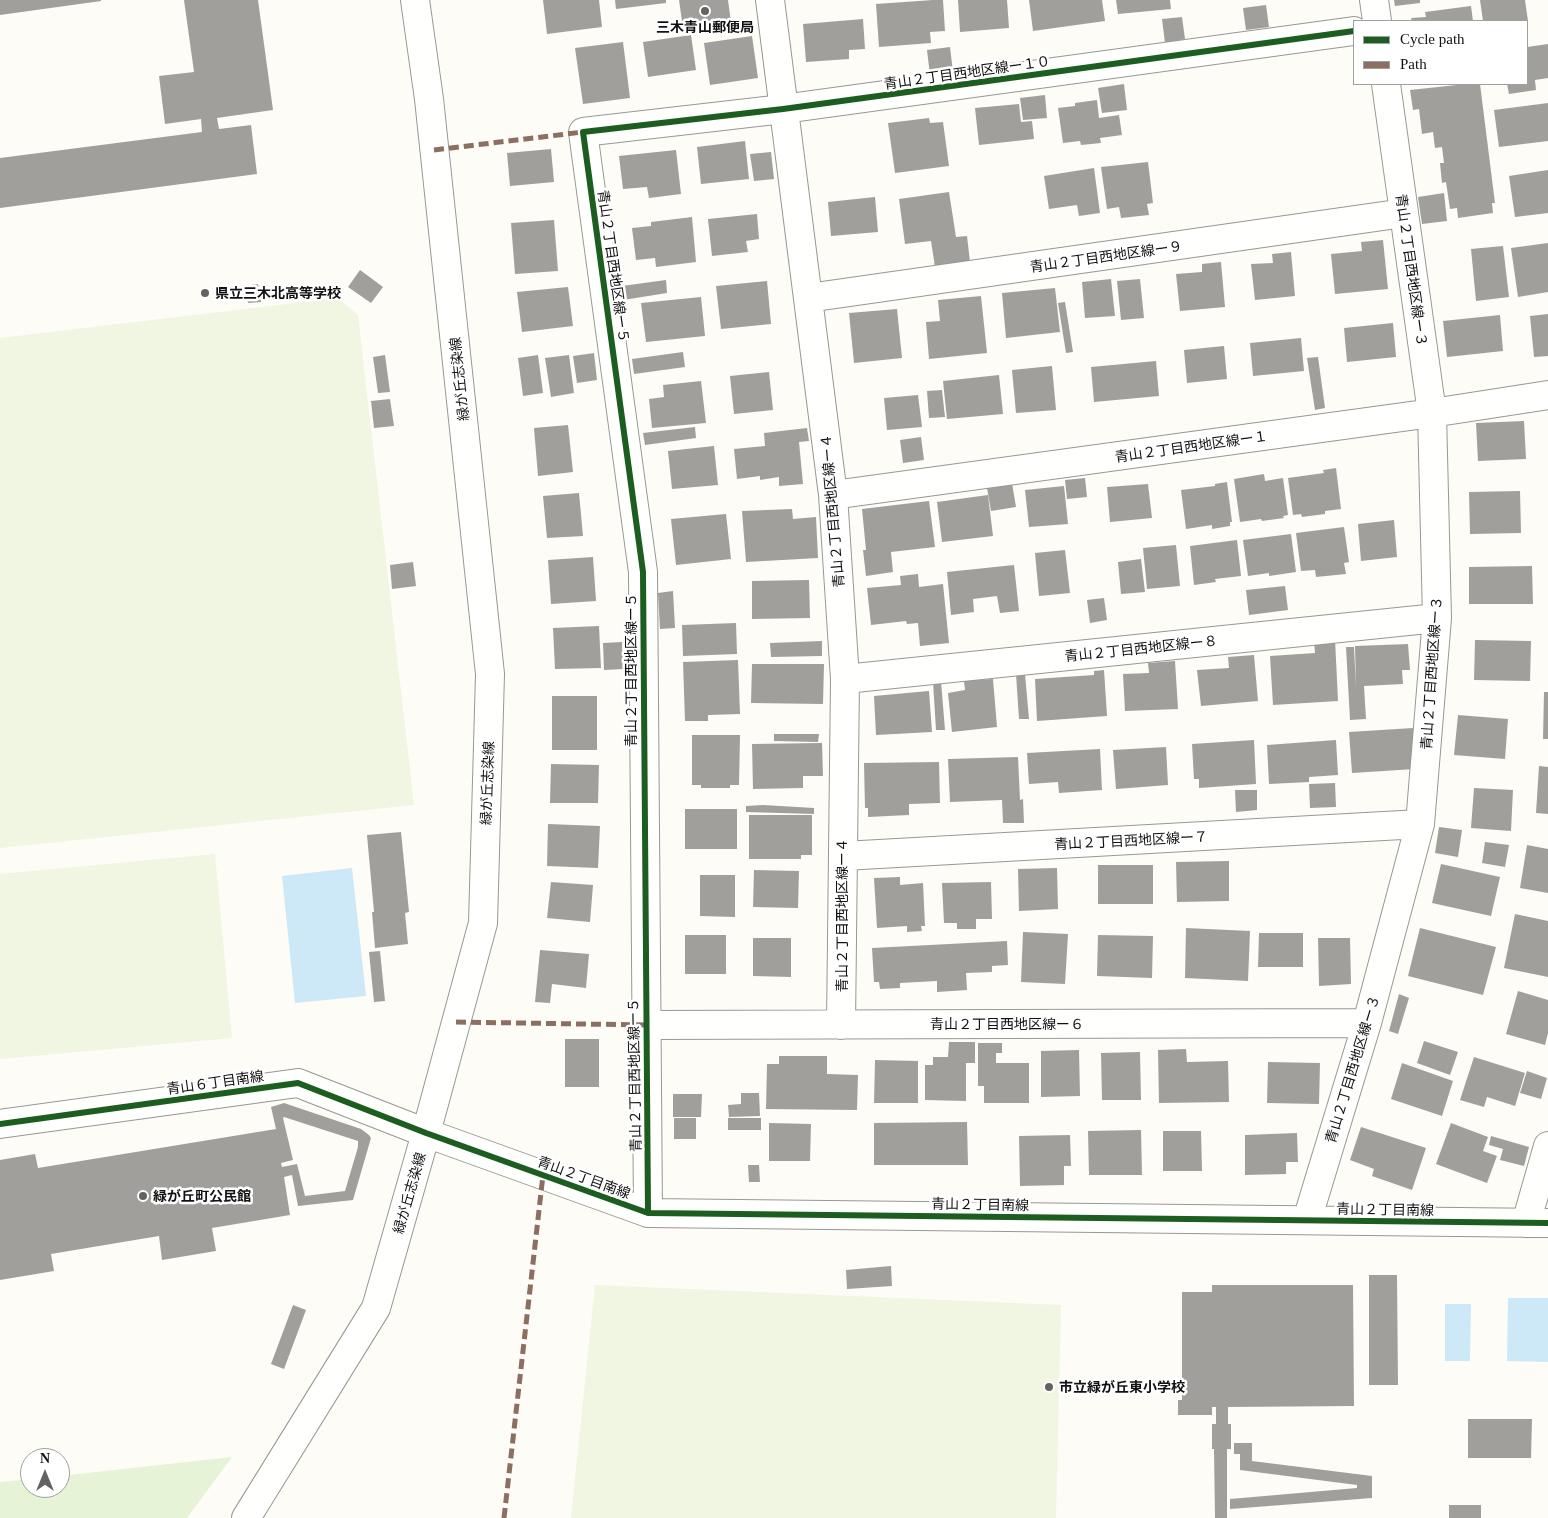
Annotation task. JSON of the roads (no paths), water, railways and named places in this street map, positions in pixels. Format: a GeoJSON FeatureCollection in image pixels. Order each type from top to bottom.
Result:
{"type":"FeatureCollection","features":[{"type":"Feature","properties":{"kind":"street","name":"緑が丘志染線"},"geometry":{"type":"LineString","coordinates":[[246,1518],[376,1308],[483,923],[490,674],[428,99],[415,0]]}},
{"type":"Feature","properties":{"kind":"street","name":"青山２丁目西地区線ー４"},"geometry":{"type":"LineString","coordinates":[[770,0],[833,495],[845,679],[841,1024]]}},
{"type":"Feature","properties":{"kind":"street"},"geometry":{"type":"LineString","coordinates":[[1374,0],[1377,20]]}},
{"type":"Feature","properties":{"kind":"street","name":"青山２丁目西地区線ー１０"},"geometry":{"type":"LineString","coordinates":[[583,132],[783,109],[1353,31]]}},
{"type":"Feature","properties":{"kind":"street","name":"青山２丁目西地区線ー３"},"geometry":{"type":"LineString","coordinates":[[1307,1220],[1367,1023],[1420,824],[1437,618],[1432,414],[1386,85]]}},
{"type":"Feature","properties":{"kind":"street","name":"青山２丁目西地区線ー５"},"geometry":{"type":"LineString","coordinates":[[583,132],[643,572],[648,1213]]}},
{"type":"Feature","properties":{"kind":"street","name":"青山２丁目西地区線ー９"},"geometry":{"type":"LineString","coordinates":[[808,298],[1404,213]]}},
{"type":"Feature","properties":{"kind":"street","name":"青山２丁目西地区線ー１"},"geometry":{"type":"LineString","coordinates":[[833,495],[1432,414],[1548,395]]}},
{"type":"Feature","properties":{"kind":"street","name":"青山２丁目西地区線ー８"},"geometry":{"type":"LineString","coordinates":[[845,679],[1437,618]]}},
{"type":"Feature","properties":{"kind":"street","name":"青山２丁目西地区線ー７"},"geometry":{"type":"LineString","coordinates":[[843,856],[1420,824]]}},
{"type":"Feature","properties":{"kind":"street","name":"青山２丁目西地区線ー６"},"geometry":{"type":"LineString","coordinates":[[646,1024],[1367,1023]]}},
{"type":"Feature","properties":{"kind":"street","name":"青山６丁目南線"},"geometry":{"type":"LineString","coordinates":[[0,1124],[298,1083],[426,1133]]}},
{"type":"Feature","properties":{"kind":"street","name":"青山２丁目南線"},"geometry":{"type":"LineString","coordinates":[[426,1133],[648,1213],[1537,1223]]}},
{"type":"Feature","properties":{"kind":"street"},"geometry":{"type":"LineString","coordinates":[[1537,1223],[1548,1146]]}},
{"type":"Feature","properties":{"kind":"water"},"geometry":{"type":"Polygon","coordinates":[[[352,868],[366,996],[295,1003],[282,876],[352,868]]]}},
{"type":"Feature","properties":{"kind":"water"},"geometry":{"type":"Polygon","coordinates":[[[1508,1298],[1548,1298],[1548,1362],[1507,1361],[1508,1298]]]}},
{"type":"Feature","properties":{"kind":"water"},"geometry":{"type":"Polygon","coordinates":[[[1445,1304],[1471,1304],[1470,1361],[1445,1361],[1445,1304]]]}},
{"type":"Feature","properties":{"kind":"place","name":"三木青山郵便局"},"geometry":{"type":"Point","coordinates":[705,11]}},
{"type":"Feature","properties":{"kind":"place","name":"県立三木北高等学校"},"geometry":{"type":"Point","coordinates":[205,293]}},
{"type":"Feature","properties":{"kind":"place","name":"緑が丘町公民館"},"geometry":{"type":"Point","coordinates":[143,1196]}},
{"type":"Feature","properties":{"kind":"place","name":"市立緑が丘東小学校"},"geometry":{"type":"Point","coordinates":[1049,1387]}}]}
